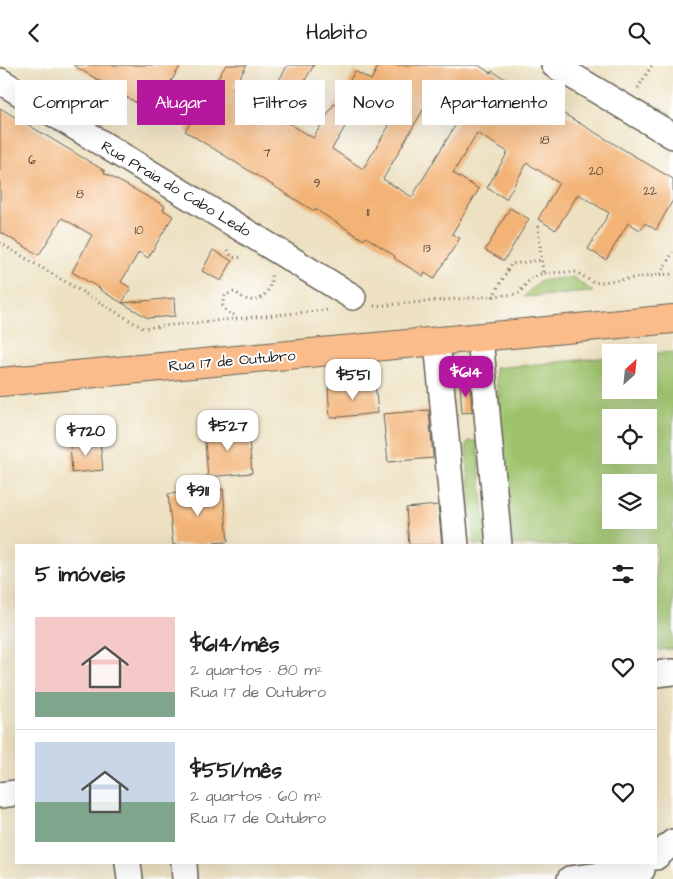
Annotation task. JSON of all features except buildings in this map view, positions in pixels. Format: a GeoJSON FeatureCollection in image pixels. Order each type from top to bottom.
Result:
{"type":"FeatureCollection","features":[{"type":"Feature","properties":{"kind":"main road","name":"Rua 17 de Outubro"},"geometry":{"type":"LineString","coordinates":[[0,382],[673,319]]}},
{"type":"Feature","properties":{"kind":"street"},"geometry":{"type":"LineString","coordinates":[[554,65],[673,136]]}},
{"type":"Feature","properties":{"kind":"street","name":"Rua Praia do Cabo Ledo"},"geometry":{"type":"LineString","coordinates":[[0,81],[360,302]]}},
{"type":"Feature","properties":{"kind":"street"},"geometry":{"type":"LineString","coordinates":[[480,337],[499,544]]}},
{"type":"Feature","properties":{"kind":"street"},"geometry":{"type":"LineString","coordinates":[[437,341],[456,544]]}},
{"type":"Feature","properties":{"kind":"street"},"geometry":{"type":"LineString","coordinates":[[657,674],[673,672]]}},
{"type":"Feature","properties":{"kind":"street"},"geometry":{"type":"LineString","coordinates":[[0,795],[15,793]]}},
{"type":"Feature","properties":{"kind":"street"},"geometry":{"type":"LineString","coordinates":[[657,857],[673,843]]}},
{"type":"Feature","properties":{"kind":"street"},"geometry":{"type":"LineString","coordinates":[[128,864],[130,879]]}},
{"type":"Feature","properties":{"kind":"street"},"geometry":{"type":"LineString","coordinates":[[184,864],[185,879]]}},
{"type":"Feature","properties":{"kind":"street"},"geometry":{"type":"LineString","coordinates":[[570,879],[645,867]]}},
{"type":"Feature","properties":{"kind":"path"},"geometry":{"type":"LineString","coordinates":[[635,93],[652,65]]}},
{"type":"Feature","properties":{"kind":"path"},"geometry":{"type":"LineString","coordinates":[[538,226],[543,273]]}},
{"type":"Feature","properties":{"kind":"path"},"geometry":{"type":"LineString","coordinates":[[0,243],[143,328],[329,310]]}},
{"type":"Feature","properties":{"kind":"path"},"geometry":{"type":"LineString","coordinates":[[229,243],[228,250],[232,257],[239,259],[253,257]]}},
{"type":"Feature","properties":{"kind":"path"},"geometry":{"type":"LineString","coordinates":[[660,275],[673,252]]}},
{"type":"Feature","properties":{"kind":"path"},"geometry":{"type":"LineString","coordinates":[[493,297],[511,264],[542,260]]}},
{"type":"Feature","properties":{"kind":"path"},"geometry":{"type":"LineString","coordinates":[[234,315],[226,311],[222,305],[225,295],[234,292],[245,299],[260,298],[270,289],[272,275],[269,269]]}},
{"type":"Feature","properties":{"kind":"path"},"geometry":{"type":"LineString","coordinates":[[360,302],[493,297],[518,294],[532,277],[543,273],[576,272],[594,283],[673,274]]}},
{"type":"Feature","properties":{"kind":"green space"},"geometry":{"type":"Polygon","coordinates":[[[573,277],[593,292],[524,297],[539,281],[573,277]]]}},
{"type":"Feature","properties":{"kind":"green space"},"geometry":{"type":"Polygon","coordinates":[[[673,352],[673,649],[657,650],[657,544],[513,544],[495,368],[602,358],[602,399],[658,399],[658,353],[673,352]]]}},
{"type":"Feature","properties":{"kind":"green space"},"geometry":{"type":"Polygon","coordinates":[[[469,441],[477,441],[487,544],[474,544],[466,445],[469,441]]]}}]}
